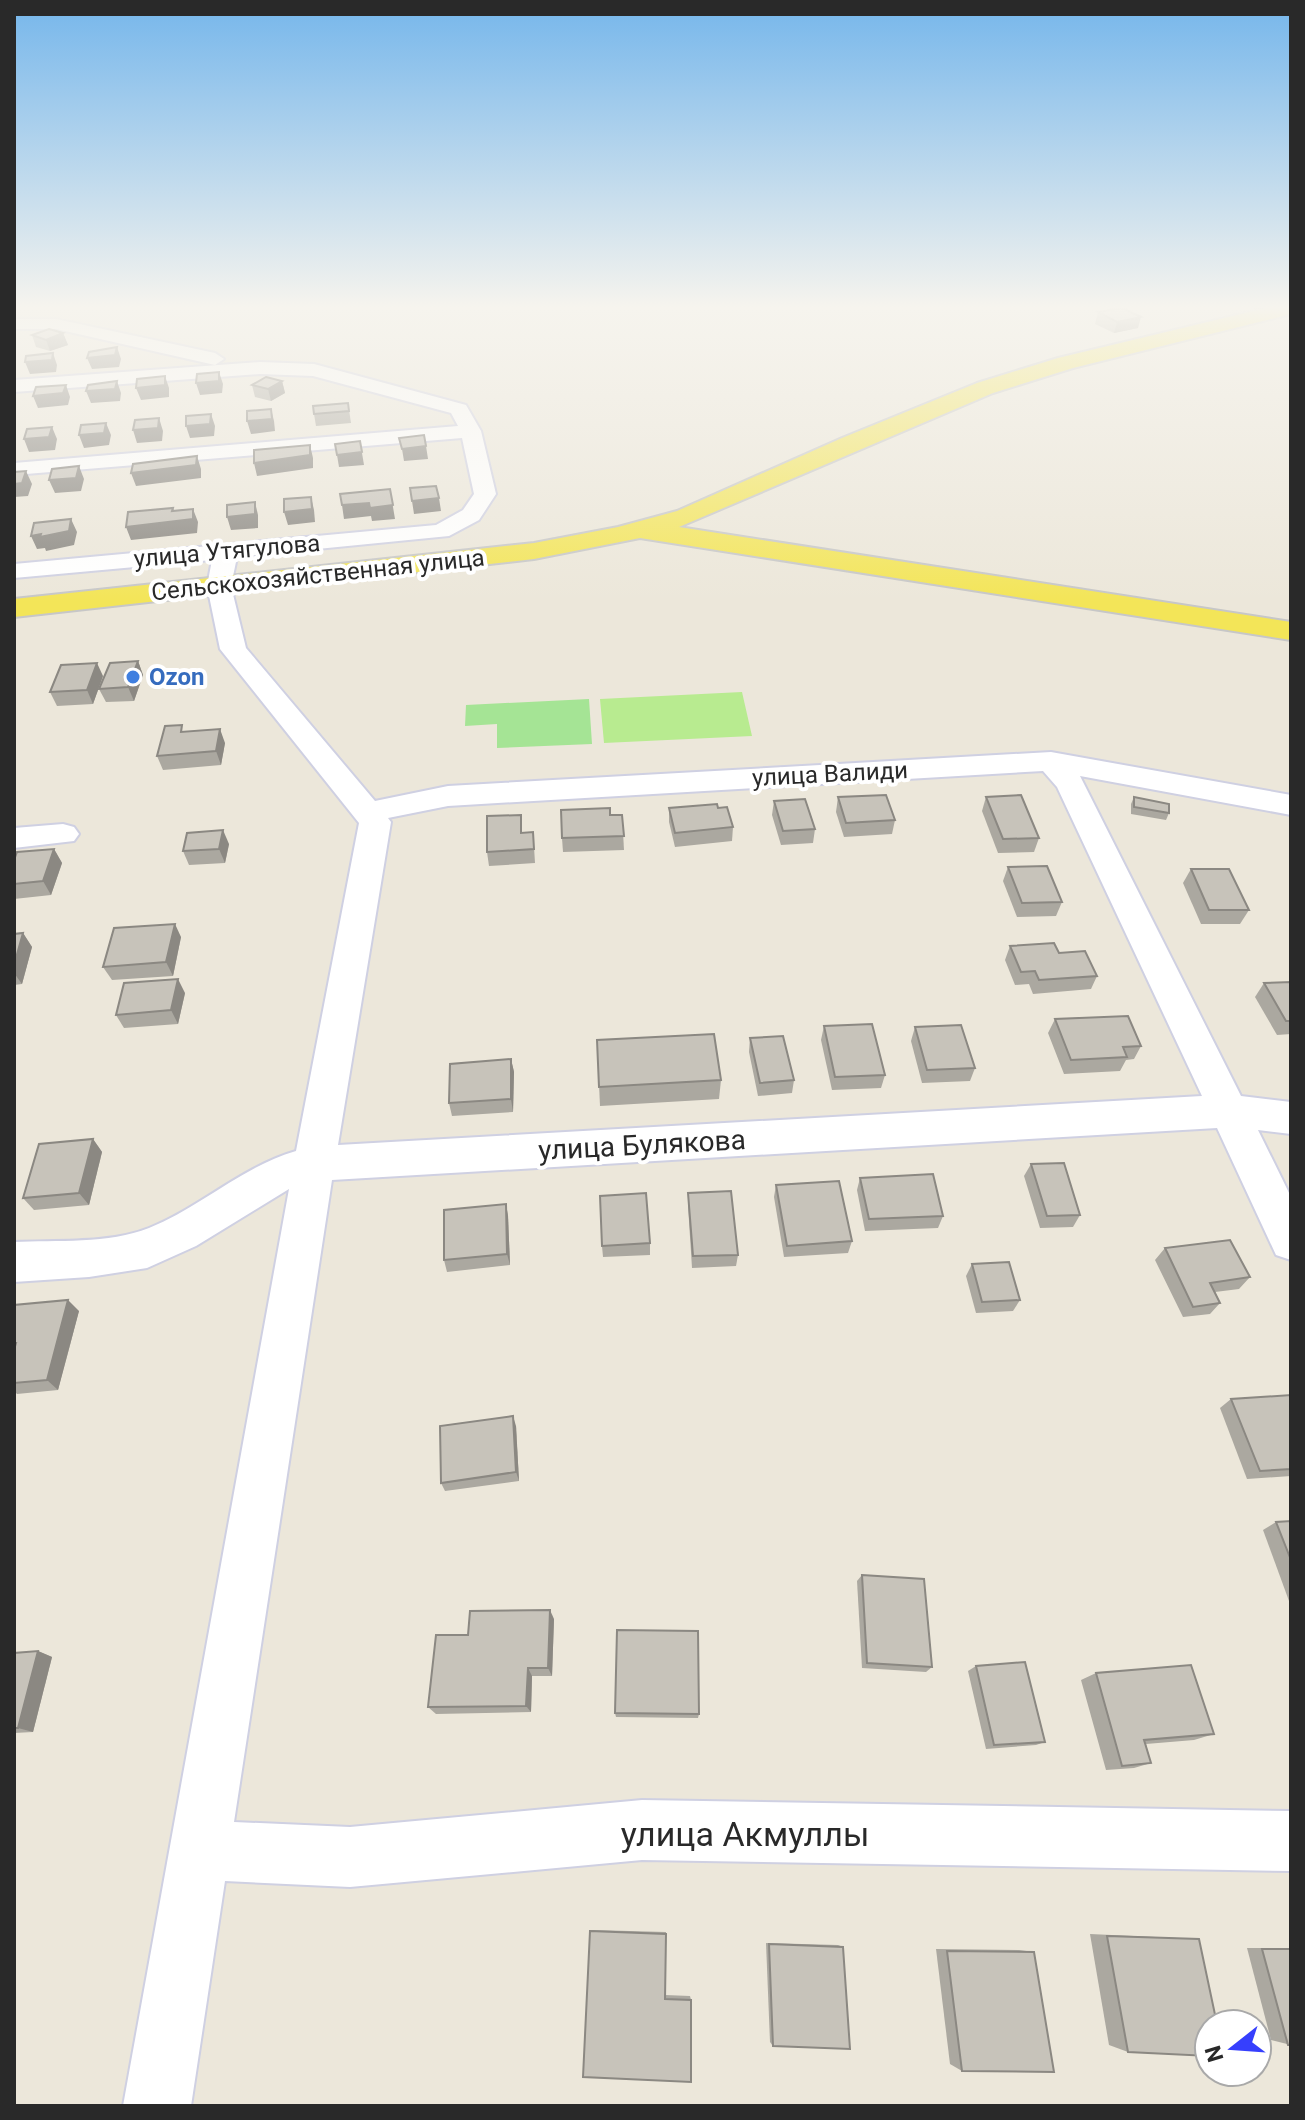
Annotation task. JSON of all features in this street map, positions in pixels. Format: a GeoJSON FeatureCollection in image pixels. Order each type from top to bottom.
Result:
{"type":"FeatureCollection","features":[{"type":"Feature","properties":{"kind":"main road"},"geometry":{"type":"LineString","coordinates":[[621,535],[686,517],[948,404]]}},
{"type":"Feature","properties":{"kind":"main road"},"geometry":{"type":"LineString","coordinates":[[726,499],[703,519],[710,528],[736,545]]}},
{"type":"Feature","properties":{"kind":"main road"},"geometry":{"type":"LineString","coordinates":[[621,535],[676,535],[1291,631]]}},
{"type":"Feature","properties":{"kind":"main road","name":"Сельскохозяйственная улица"},"geometry":{"type":"LineString","coordinates":[[14,608],[223,568],[534,551],[621,535]]}},
{"type":"Feature","properties":{"kind":"street"},"geometry":{"type":"LineString","coordinates":[[14,469],[471,431],[459,409],[440,404]]}},
{"type":"Feature","properties":{"kind":"street","name":"улица Утягулова"},"geometry":{"type":"LineString","coordinates":[[14,571],[223,568],[441,531],[471,515],[485,494],[471,431]]}},
{"type":"Feature","properties":{"kind":"street"},"geometry":{"type":"LineString","coordinates":[[157,2106],[314,1164],[375,822],[233,649],[223,568]]}},
{"type":"Feature","properties":{"kind":"street"},"geometry":{"type":"LineString","coordinates":[[1051,761],[1071,784],[1291,1241]]}},
{"type":"Feature","properties":{"kind":"street","name":"улица Валиди"},"geometry":{"type":"LineString","coordinates":[[367,813],[448,796],[1051,761],[1291,805]]}},
{"type":"Feature","properties":{"kind":"street"},"geometry":{"type":"LineString","coordinates":[[14,838],[63,834]]}},
{"type":"Feature","properties":{"kind":"street","name":"улица Булякова"},"geometry":{"type":"LineString","coordinates":[[14,1262],[101,1256],[159,1244],[263,1180],[291,1168],[314,1164],[1229,1111],[1291,1118]]}},
{"type":"Feature","properties":{"kind":"street","name":"улица Акмуллы"},"geometry":{"type":"LineString","coordinates":[[201,1850],[350,1857],[642,1830],[1291,1841]]}},
{"type":"Feature","properties":{"kind":"green space"},"geometry":{"type":"Polygon","coordinates":[[[742,692],[752,736],[604,743],[600,699],[742,692]]]}},
{"type":"Feature","properties":{"kind":"green space"},"geometry":{"type":"Polygon","coordinates":[[[589,699],[592,744],[497,748],[497,724],[465,726],[466,705],[589,699]]]}},
{"type":"Feature","properties":{"kind":"building"},"geometry":{"type":"Polygon","coordinates":[[[348,404],[349,411],[314,414],[313,406],[348,404]]]}},
{"type":"Feature","properties":{"kind":"building"},"geometry":{"type":"Polygon","coordinates":[[[271,409],[272,419],[247,421],[247,411],[271,409]]]}},
{"type":"Feature","properties":{"kind":"building"},"geometry":{"type":"Polygon","coordinates":[[[211,414],[210,424],[186,426],[186,416],[211,414]]]}},
{"type":"Feature","properties":{"kind":"building"},"geometry":{"type":"Polygon","coordinates":[[[159,418],[158,428],[133,430],[135,420],[159,418]]]}},
{"type":"Feature","properties":{"kind":"building"},"geometry":{"type":"Polygon","coordinates":[[[106,423],[104,433],[79,435],[81,425],[106,423]]]}},
{"type":"Feature","properties":{"kind":"building"},"geometry":{"type":"Polygon","coordinates":[[[52,427],[49,437],[24,439],[27,429],[52,427]]]}},
{"type":"Feature","properties":{"kind":"building"},"geometry":{"type":"Polygon","coordinates":[[[424,435],[426,446],[402,449],[399,438],[424,435]]]}},
{"type":"Feature","properties":{"kind":"building"},"geometry":{"type":"Polygon","coordinates":[[[360,441],[362,452],[337,455],[335,444],[360,441]]]}},
{"type":"Feature","properties":{"kind":"building"},"geometry":{"type":"Polygon","coordinates":[[[310,445],[310,455],[254,463],[254,450],[310,445]]]}},
{"type":"Feature","properties":{"kind":"building"},"geometry":{"type":"Polygon","coordinates":[[[197,456],[196,465],[131,473],[133,464],[197,456]]]}},
{"type":"Feature","properties":{"kind":"building"},"geometry":{"type":"Polygon","coordinates":[[[79,466],[76,478],[49,480],[52,469],[79,466]]]}},
{"type":"Feature","properties":{"kind":"building"},"geometry":{"type":"Polygon","coordinates":[[[26,471],[22,483],[14,484],[14,472],[26,471]]]}},
{"type":"Feature","properties":{"kind":"building"},"geometry":{"type":"Polygon","coordinates":[[[436,486],[439,498],[412,501],[410,488],[436,486]]]}},
{"type":"Feature","properties":{"kind":"building"},"geometry":{"type":"Polygon","coordinates":[[[390,489],[393,505],[370,508],[369,503],[342,505],[340,494],[390,489]]]}},
{"type":"Feature","properties":{"kind":"building"},"geometry":{"type":"Polygon","coordinates":[[[311,497],[312,509],[284,512],[284,499],[311,497]]]}},
{"type":"Feature","properties":{"kind":"building"},"geometry":{"type":"Polygon","coordinates":[[[255,502],[255,514],[227,517],[227,505],[255,502]]]}},
{"type":"Feature","properties":{"kind":"building"},"geometry":{"type":"Polygon","coordinates":[[[173,508],[172,511],[193,509],[193,519],[126,527],[128,512],[173,508]]]}},
{"type":"Feature","properties":{"kind":"building"},"geometry":{"type":"Polygon","coordinates":[[[71,519],[69,531],[31,536],[34,523],[71,519]]]}},
{"type":"Feature","properties":{"kind":"building"},"geometry":{"type":"Polygon","coordinates":[[[138,661],[128,687],[99,689],[110,663],[138,661]]]}},
{"type":"Feature","properties":{"kind":"building"},"geometry":{"type":"Polygon","coordinates":[[[97,663],[87,690],[50,692],[61,665],[97,663]]]}},
{"type":"Feature","properties":{"kind":"building"},"geometry":{"type":"Polygon","coordinates":[[[182,725],[181,732],[220,729],[216,751],[157,756],[165,726],[182,725]]]}},
{"type":"Feature","properties":{"kind":"building"},"geometry":{"type":"Polygon","coordinates":[[[886,795],[895,820],[846,823],[838,797],[886,795]]]}},
{"type":"Feature","properties":{"kind":"building"},"geometry":{"type":"Polygon","coordinates":[[[1021,795],[1039,838],[1003,839],[986,797],[1021,795]]]}},
{"type":"Feature","properties":{"kind":"building"},"geometry":{"type":"Polygon","coordinates":[[[1134,797],[1169,804],[1169,813],[1134,807],[1134,797]]]}},
{"type":"Feature","properties":{"kind":"building"},"geometry":{"type":"Polygon","coordinates":[[[805,799],[815,829],[783,831],[774,801],[805,799]]]}},
{"type":"Feature","properties":{"kind":"building"},"geometry":{"type":"Polygon","coordinates":[[[717,804],[718,808],[727,807],[733,827],[675,833],[669,808],[717,804]]]}},
{"type":"Feature","properties":{"kind":"building"},"geometry":{"type":"Polygon","coordinates":[[[610,808],[610,815],[622,815],[624,836],[562,838],[561,810],[610,808]]]}},
{"type":"Feature","properties":{"kind":"building"},"geometry":{"type":"Polygon","coordinates":[[[521,815],[521,833],[533,832],[534,849],[487,852],[487,816],[521,815]]]}},
{"type":"Feature","properties":{"kind":"building"},"geometry":{"type":"Polygon","coordinates":[[[223,830],[219,849],[183,851],[187,833],[223,830]]]}},
{"type":"Feature","properties":{"kind":"building"},"geometry":{"type":"Polygon","coordinates":[[[54,849],[43,881],[14,884],[17,852],[54,849]]]}},
{"type":"Feature","properties":{"kind":"building"},"geometry":{"type":"Polygon","coordinates":[[[1047,866],[1062,902],[1022,903],[1008,867],[1047,866]]]}},
{"type":"Feature","properties":{"kind":"building"},"geometry":{"type":"Polygon","coordinates":[[[1191,869],[1229,869],[1249,910],[1209,910],[1191,869]]]}},
{"type":"Feature","properties":{"kind":"building"},"geometry":{"type":"Polygon","coordinates":[[[175,924],[166,962],[103,967],[114,928],[175,924]]]}},
{"type":"Feature","properties":{"kind":"building"},"geometry":{"type":"Polygon","coordinates":[[[23,933],[14,965],[14,934],[23,933]]]}},
{"type":"Feature","properties":{"kind":"building"},"geometry":{"type":"Polygon","coordinates":[[[1054,943],[1059,953],[1085,951],[1097,976],[1039,980],[1035,971],[1021,972],[1010,946],[1054,943]]]}},
{"type":"Feature","properties":{"kind":"building"},"geometry":{"type":"Polygon","coordinates":[[[178,979],[171,1010],[116,1015],[124,983],[178,979]]]}},
{"type":"Feature","properties":{"kind":"building"},"geometry":{"type":"Polygon","coordinates":[[[1291,982],[1291,1021],[1286,1021],[1264,983],[1291,982]]]}},
{"type":"Feature","properties":{"kind":"building"},"geometry":{"type":"Polygon","coordinates":[[[1128,1016],[1141,1046],[1123,1047],[1127,1057],[1071,1060],[1055,1019],[1128,1016]]]}},
{"type":"Feature","properties":{"kind":"building"},"geometry":{"type":"Polygon","coordinates":[[[872,1024],[885,1075],[835,1077],[824,1026],[872,1024]]]}},
{"type":"Feature","properties":{"kind":"building"},"geometry":{"type":"Polygon","coordinates":[[[961,1025],[975,1068],[927,1070],[915,1027],[961,1025]]]}},
{"type":"Feature","properties":{"kind":"building"},"geometry":{"type":"Polygon","coordinates":[[[714,1034],[721,1080],[599,1087],[597,1040],[714,1034]]]}},
{"type":"Feature","properties":{"kind":"building"},"geometry":{"type":"Polygon","coordinates":[[[783,1036],[794,1080],[760,1083],[750,1038],[783,1036]]]}},
{"type":"Feature","properties":{"kind":"building"},"geometry":{"type":"Polygon","coordinates":[[[511,1059],[511,1099],[449,1103],[450,1064],[511,1059]]]}},
{"type":"Feature","properties":{"kind":"building"},"geometry":{"type":"Polygon","coordinates":[[[93,1139],[79,1193],[23,1198],[39,1144],[93,1139]]]}},
{"type":"Feature","properties":{"kind":"building"},"geometry":{"type":"Polygon","coordinates":[[[1064,1163],[1080,1215],[1047,1216],[1031,1164],[1064,1163]]]}},
{"type":"Feature","properties":{"kind":"building"},"geometry":{"type":"Polygon","coordinates":[[[933,1174],[943,1216],[869,1219],[860,1178],[933,1174]]]}},
{"type":"Feature","properties":{"kind":"building"},"geometry":{"type":"Polygon","coordinates":[[[839,1181],[852,1241],[787,1246],[776,1185],[839,1181]]]}},
{"type":"Feature","properties":{"kind":"building"},"geometry":{"type":"Polygon","coordinates":[[[731,1191],[738,1255],[693,1256],[688,1193],[731,1191]]]}},
{"type":"Feature","properties":{"kind":"building"},"geometry":{"type":"Polygon","coordinates":[[[646,1193],[650,1243],[602,1246],[600,1196],[646,1193]]]}},
{"type":"Feature","properties":{"kind":"building"},"geometry":{"type":"Polygon","coordinates":[[[506,1204],[507,1254],[444,1260],[444,1210],[506,1204]]]}},
{"type":"Feature","properties":{"kind":"building"},"geometry":{"type":"Polygon","coordinates":[[[1230,1240],[1250,1277],[1210,1283],[1220,1303],[1193,1307],[1165,1248],[1230,1240]]]}},
{"type":"Feature","properties":{"kind":"building"},"geometry":{"type":"Polygon","coordinates":[[[1009,1262],[1020,1300],[982,1302],[972,1264],[1009,1262]]]}},
{"type":"Feature","properties":{"kind":"building"},"geometry":{"type":"Polygon","coordinates":[[[68,1300],[47,1380],[14,1383],[14,1305],[68,1300]]]}},
{"type":"Feature","properties":{"kind":"building"},"geometry":{"type":"Polygon","coordinates":[[[1291,1395],[1291,1469],[1260,1471],[1231,1399],[1291,1395]]]}},
{"type":"Feature","properties":{"kind":"building"},"geometry":{"type":"Polygon","coordinates":[[[513,1416],[516,1472],[441,1483],[440,1426],[513,1416]]]}},
{"type":"Feature","properties":{"kind":"building"},"geometry":{"type":"Polygon","coordinates":[[[1291,1521],[1291,1560],[1276,1522],[1291,1521]]]}},
{"type":"Feature","properties":{"kind":"building"},"geometry":{"type":"Polygon","coordinates":[[[862,1575],[924,1579],[932,1667],[867,1663],[862,1575]]]}},
{"type":"Feature","properties":{"kind":"building"},"geometry":{"type":"Polygon","coordinates":[[[550,1610],[548,1668],[528,1668],[526,1706],[428,1707],[436,1635],[468,1635],[470,1611],[550,1610]]]}},
{"type":"Feature","properties":{"kind":"building"},"geometry":{"type":"Polygon","coordinates":[[[617,1630],[698,1631],[699,1714],[615,1713],[617,1630]]]}},
{"type":"Feature","properties":{"kind":"building"},"geometry":{"type":"Polygon","coordinates":[[[38,1651],[18,1728],[14,1728],[14,1653],[38,1651]]]}},
{"type":"Feature","properties":{"kind":"building"},"geometry":{"type":"Polygon","coordinates":[[[1025,1662],[1045,1742],[994,1745],[976,1666],[1025,1662]]]}},
{"type":"Feature","properties":{"kind":"building"},"geometry":{"type":"Polygon","coordinates":[[[1191,1665],[1214,1734],[1144,1740],[1151,1763],[1122,1766],[1096,1673],[1191,1665]]]}},
{"type":"Feature","properties":{"kind":"building"},"geometry":{"type":"Polygon","coordinates":[[[590,1931],[666,1934],[665,1999],[691,2000],[691,2082],[583,2077],[590,1931]]]}},
{"type":"Feature","properties":{"kind":"building"},"geometry":{"type":"Polygon","coordinates":[[[1107,1936],[1199,1939],[1214,2008],[1193,2008],[1193,2055],[1128,2052],[1107,1936]]]}},
{"type":"Feature","properties":{"kind":"building"},"geometry":{"type":"Polygon","coordinates":[[[769,1944],[843,1947],[850,2049],[773,2046],[769,1944]]]}},
{"type":"Feature","properties":{"kind":"building"},"geometry":{"type":"Polygon","coordinates":[[[1262,1949],[1291,1949],[1291,2045],[1288,2045],[1262,1949]]]}},
{"type":"Feature","properties":{"kind":"building"},"geometry":{"type":"Polygon","coordinates":[[[947,1951],[1034,1952],[1054,2072],[962,2071],[947,1951]]]}},
{"type":"Feature","properties":{"kind":"place","name":"Ozon"},"geometry":{"type":"Point","coordinates":[133,677]}}]}
